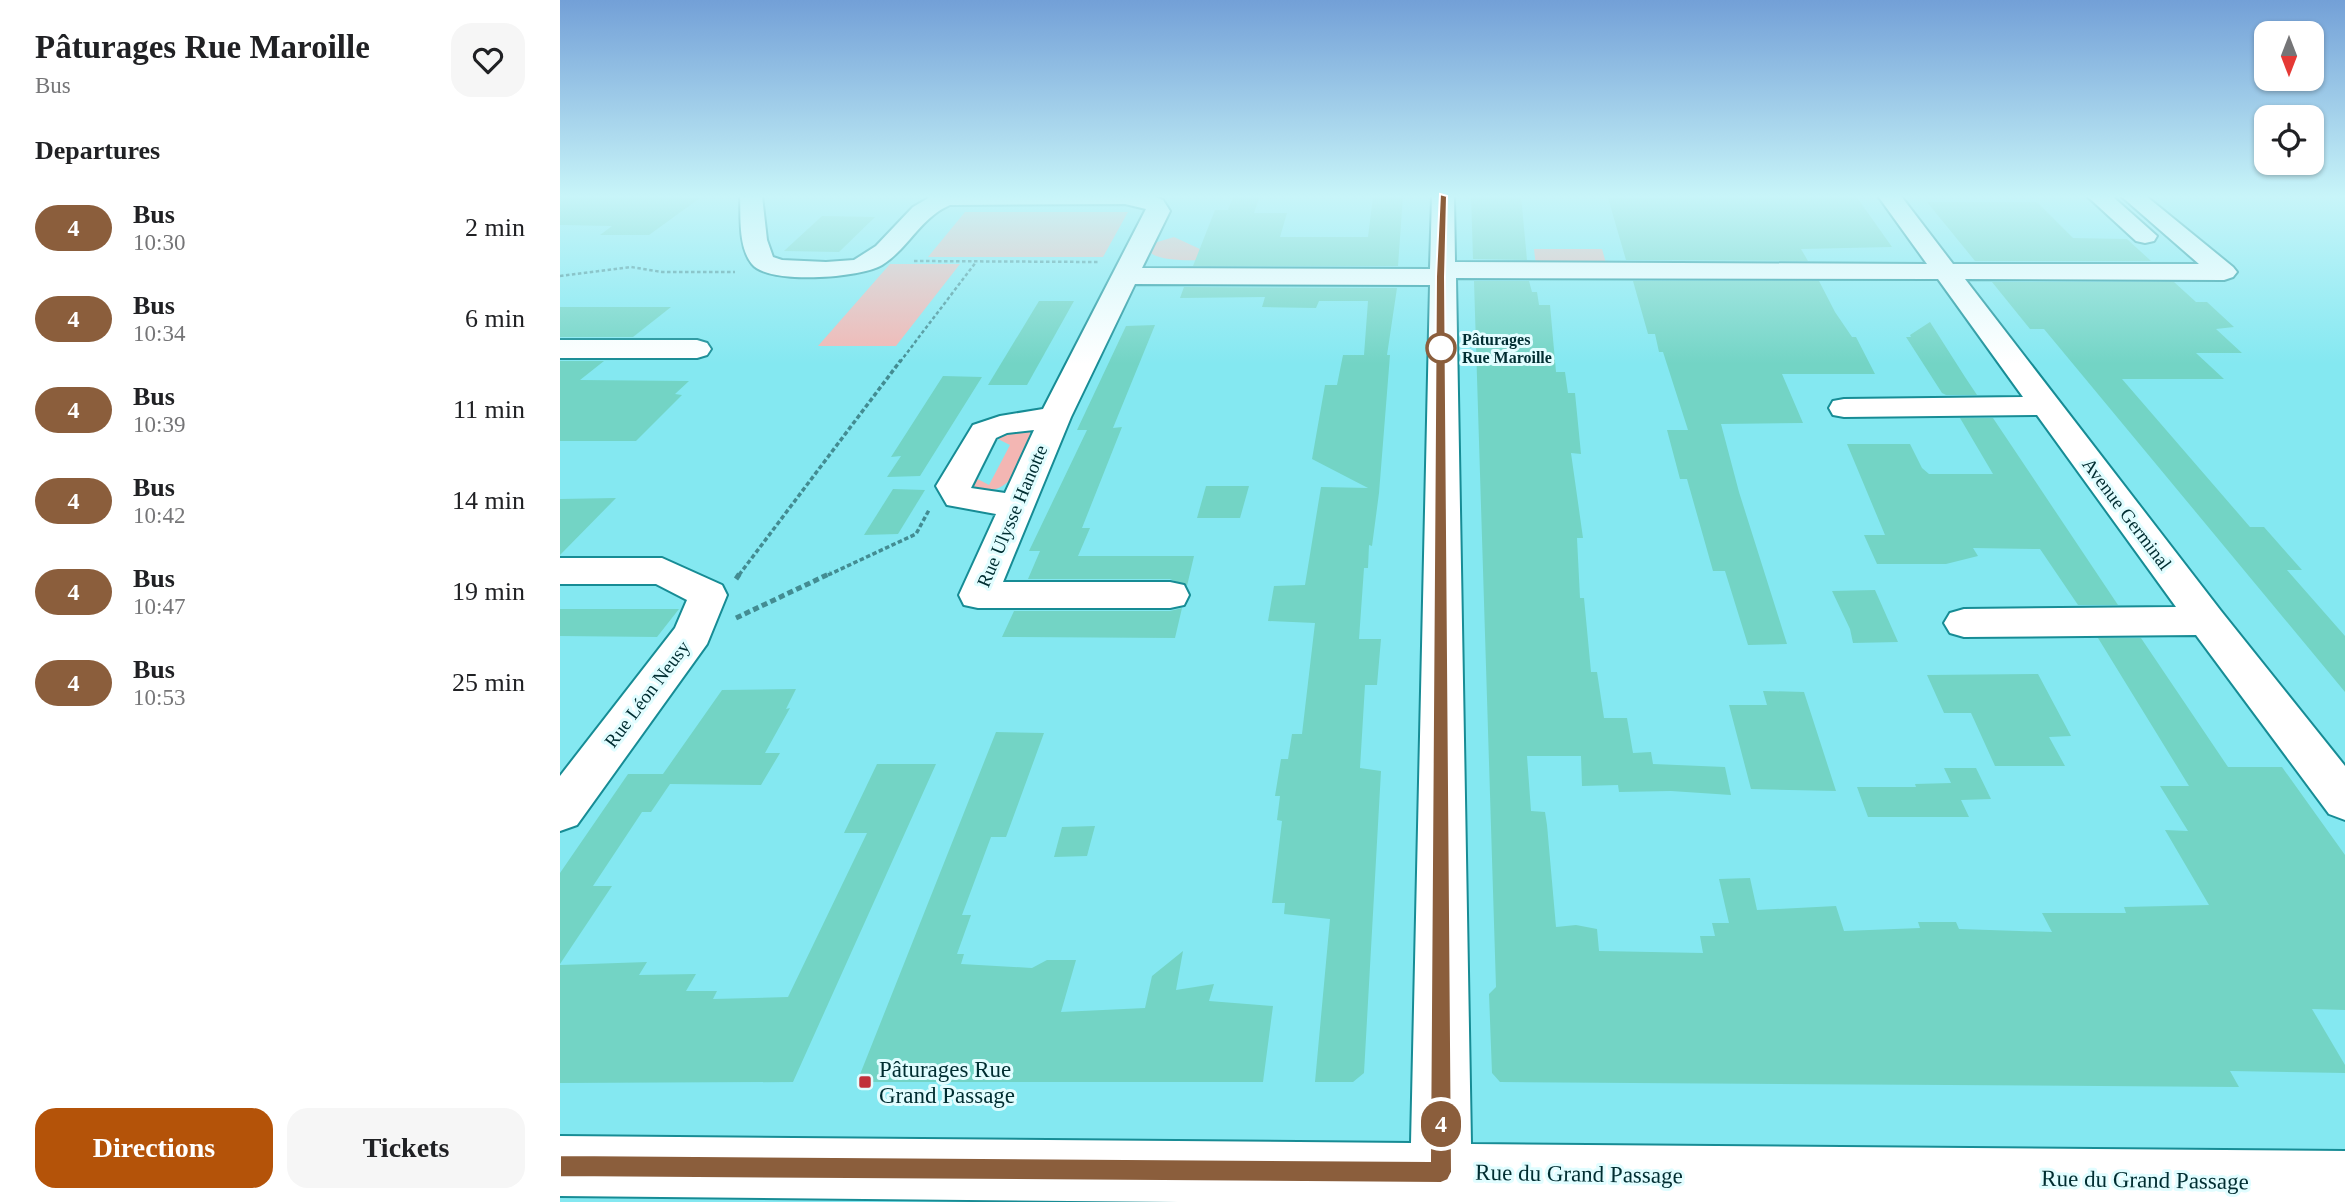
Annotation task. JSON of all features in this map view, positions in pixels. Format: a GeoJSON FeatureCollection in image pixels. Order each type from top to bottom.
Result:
{"type":"FeatureCollection","features":[{"type":"Feature","properties":{"kind":"street"},"geometry":{"type":"LineString","coordinates":[[759,252],[762,261],[767,265],[840,268],[862,266],[881,252]]}},
{"type":"Feature","properties":{"kind":"street","name":"Rue Ulysse Hanotte"},"geometry":{"type":"LineString","coordinates":[[1137,252],[1027,476],[1018,506],[978,595],[1170,595]]}},
{"type":"Feature","properties":{"kind":"street"},"geometry":{"type":"LineString","coordinates":[[1441,1172],[1442,252]]}},
{"type":"Feature","properties":{"kind":"street","name":"Avenue Germinal"},"geometry":{"type":"LineString","coordinates":[[1930,252],[2345,800]]}},
{"type":"Feature","properties":{"kind":"street"},"geometry":{"type":"LineString","coordinates":[[2163,252],[2186,272]]}},
{"type":"Feature","properties":{"kind":"street"},"geometry":{"type":"LineString","coordinates":[[1128,271],[2224,272],[2200,252]]}},
{"type":"Feature","properties":{"kind":"street"},"geometry":{"type":"LineString","coordinates":[[560,349],[697,349]]}},
{"type":"Feature","properties":{"kind":"street"},"geometry":{"type":"LineString","coordinates":[[1844,408],[2046,406]]}},
{"type":"Feature","properties":{"kind":"street"},"geometry":{"type":"LineString","coordinates":[[1018,506],[959,497],[953,486],[984,432],[1000,425],[1055,416]]}},
{"type":"Feature","properties":{"kind":"street"},"geometry":{"type":"LineString","coordinates":[[560,571],[662,571],[708,595]]}},
{"type":"Feature","properties":{"kind":"street","name":"Rue Léon Neusy"},"geometry":{"type":"LineString","coordinates":[[560,811],[693,634],[708,595]]}},
{"type":"Feature","properties":{"kind":"street"},"geometry":{"type":"LineString","coordinates":[[1964,623],[2207,621]]}},
{"type":"Feature","properties":{"kind":"street","name":"Rue du Grand Passage"},"geometry":{"type":"LineString","coordinates":[[560,1166],[2345,1182]]}},
{"type":"Feature","properties":{"kind":"path"},"geometry":{"type":"LineString","coordinates":[[872,261],[1088,262]]}},
{"type":"Feature","properties":{"kind":"path"},"geometry":{"type":"LineString","coordinates":[[708,595],[735,580],[976,262]]}},
{"type":"Feature","properties":{"kind":"path"},"geometry":{"type":"LineString","coordinates":[[560,276],[631,267],[662,272],[741,272]]}},
{"type":"Feature","properties":{"kind":"path"},"geometry":{"type":"LineString","coordinates":[[693,634],[724,623],[916,534],[938,494],[953,486]]}},
{"type":"Feature","properties":{"kind":"shaded area"},"geometry":{"type":"Polygon","coordinates":[[[932,252],[1106,252],[1103,257],[928,257],[932,252]]]}},
{"type":"Feature","properties":{"kind":"shaded area"},"geometry":{"type":"Polygon","coordinates":[[[1151,252],[1207,252],[1233,259],[1175,260],[1151,252]]]}},
{"type":"Feature","properties":{"kind":"shaded area"},"geometry":{"type":"Polygon","coordinates":[[[1534,252],[1603,252],[1607,267],[1536,266],[1534,252]]]}},
{"type":"Feature","properties":{"kind":"shaded area"},"geometry":{"type":"Polygon","coordinates":[[[890,264],[960,264],[896,346],[818,346],[890,264]]]}},
{"type":"Feature","properties":{"kind":"shaded area"},"geometry":{"type":"Polygon","coordinates":[[[1025,429],[1030,432],[1032,439],[1011,479],[995,489],[971,490],[968,474],[989,485],[1010,445],[996,438],[996,434],[1025,429]]]}},
{"type":"Feature","properties":{"kind":"building"},"geometry":{"type":"Polygon","coordinates":[[[1198,252],[1399,252],[1398,266],[1193,266],[1198,252]]]}},
{"type":"Feature","properties":{"kind":"building"},"geometry":{"type":"Polygon","coordinates":[[[1473,252],[1526,252],[1527,260],[1473,259],[1473,252]]]}},
{"type":"Feature","properties":{"kind":"building"},"geometry":{"type":"Polygon","coordinates":[[[1624,252],[1803,252],[1808,261],[1626,260],[1624,252]]]}},
{"type":"Feature","properties":{"kind":"building"},"geometry":{"type":"Polygon","coordinates":[[[1968,252],[2141,252],[2151,261],[1975,261],[1968,252]]]}},
{"type":"Feature","properties":{"kind":"building"},"geometry":{"type":"Polygon","coordinates":[[[1474,281],[1529,281],[1532,292],[1537,292],[1539,305],[1550,305],[1556,372],[1565,372],[1568,393],[1575,393],[1581,454],[1571,453],[1583,538],[1577,538],[1580,598],[1584,598],[1591,672],[1597,672],[1604,718],[1627,718],[1633,753],[1651,752],[1653,764],[1725,767],[1731,795],[1671,791],[1619,792],[1618,785],[1582,786],[1581,756],[1527,756],[1531,811],[1545,812],[1556,927],[1576,925],[1597,929],[1599,951],[1703,953],[1700,936],[1715,936],[1712,923],[1729,923],[1719,879],[1750,878],[1757,910],[1836,906],[1844,931],[1920,928],[1918,922],[1956,922],[1959,929],[2052,932],[2042,913],[2126,913],[2124,907],[2209,905],[2165,830],[2188,831],[2160,786],[2189,786],[2098,638],[2141,638],[2228,767],[2282,767],[2345,855],[2345,1010],[2312,1009],[2345,1065],[2345,1073],[2230,1071],[2239,1087],[1500,1082],[1492,1073],[1489,994],[1496,987],[1474,281]]]}},
{"type":"Feature","properties":{"kind":"building"},"geometry":{"type":"Polygon","coordinates":[[[1633,281],[1819,281],[1835,312],[1852,337],[1856,337],[1875,374],[1782,374],[1803,423],[1721,424],[1739,492],[1787,644],[1748,645],[1725,571],[1713,571],[1687,479],[1680,479],[1667,430],[1688,430],[1663,352],[1659,352],[1655,334],[1648,334],[1633,281]]]}},
{"type":"Feature","properties":{"kind":"building"},"geometry":{"type":"Polygon","coordinates":[[[1992,282],[2174,282],[2196,302],[2207,302],[2234,327],[2216,329],[2242,353],[2196,353],[2224,379],[2122,379],[2250,527],[2264,527],[2302,570],[2287,570],[2345,636],[2345,692],[2044,329],[2030,329],[1992,282]]]}},
{"type":"Feature","properties":{"kind":"building"},"geometry":{"type":"Polygon","coordinates":[[[1184,287],[1397,288],[1387,355],[1390,355],[1379,493],[1372,546],[1369,545],[1368,568],[1364,568],[1359,639],[1381,639],[1377,685],[1365,685],[1360,768],[1381,771],[1364,1073],[1353,1082],[1315,1082],[1330,919],[1284,914],[1285,903],[1272,903],[1282,821],[1277,820],[1280,796],[1275,796],[1281,759],[1288,759],[1292,734],[1302,734],[1315,623],[1268,621],[1274,586],[1305,585],[1321,487],[1368,488],[1312,459],[1325,385],[1337,385],[1343,355],[1364,355],[1368,301],[1319,301],[1316,308],[1262,307],[1265,297],[1180,298],[1184,287]]]}},
{"type":"Feature","properties":{"kind":"building"},"geometry":{"type":"Polygon","coordinates":[[[1039,301],[1074,301],[1027,385],[988,385],[1039,301]]]}},
{"type":"Feature","properties":{"kind":"building"},"geometry":{"type":"Polygon","coordinates":[[[560,307],[671,307],[633,337],[560,337],[560,307]]]}},
{"type":"Feature","properties":{"kind":"building"},"geometry":{"type":"Polygon","coordinates":[[[1930,322],[1977,395],[1942,393],[1906,337],[1911,337],[1910,335],[1930,322]]]}},
{"type":"Feature","properties":{"kind":"building"},"geometry":{"type":"Polygon","coordinates":[[[1155,325],[1113,428],[1122,427],[1082,528],[1090,528],[1078,556],[1194,556],[1187,586],[1170,579],[1028,579],[1040,551],[1029,551],[1087,430],[1077,430],[1126,326],[1155,325]]]}},
{"type":"Feature","properties":{"kind":"building"},"geometry":{"type":"Polygon","coordinates":[[[560,361],[604,361],[580,380],[689,381],[675,394],[682,395],[636,441],[560,441],[560,361]]]}},
{"type":"Feature","properties":{"kind":"building"},"geometry":{"type":"Polygon","coordinates":[[[943,376],[982,377],[920,476],[887,477],[901,456],[891,457],[943,376]]]}},
{"type":"Feature","properties":{"kind":"building"},"geometry":{"type":"Polygon","coordinates":[[[1960,418],[1993,418],[2118,605],[2078,605],[2040,549],[1973,548],[1978,556],[1946,564],[1877,564],[1864,535],[1885,535],[1847,444],[1910,444],[1922,468],[1929,474],[1993,474],[1960,418]]]}},
{"type":"Feature","properties":{"kind":"building"},"geometry":{"type":"Polygon","coordinates":[[[1206,486],[1249,486],[1240,518],[1197,518],[1206,486]]]}},
{"type":"Feature","properties":{"kind":"building"},"geometry":{"type":"Polygon","coordinates":[[[893,489],[925,490],[898,534],[864,535],[893,489]]]}},
{"type":"Feature","properties":{"kind":"building"},"geometry":{"type":"Polygon","coordinates":[[[616,498],[560,555],[560,499],[616,498]]]}},
{"type":"Feature","properties":{"kind":"building"},"geometry":{"type":"Polygon","coordinates":[[[1875,590],[1898,642],[1853,643],[1850,629],[1832,591],[1875,590]]]}},
{"type":"Feature","properties":{"kind":"building"},"geometry":{"type":"Polygon","coordinates":[[[1182,608],[1175,638],[1002,637],[1014,611],[1170,611],[1182,608]]]}},
{"type":"Feature","properties":{"kind":"building"},"geometry":{"type":"Polygon","coordinates":[[[560,609],[679,609],[657,637],[560,636],[560,609]]]}},
{"type":"Feature","properties":{"kind":"building"},"geometry":{"type":"Polygon","coordinates":[[[2038,674],[2071,736],[2049,737],[2065,766],[1995,766],[1971,713],[1944,713],[1927,675],[2038,674]]]}},
{"type":"Feature","properties":{"kind":"building"},"geometry":{"type":"Polygon","coordinates":[[[796,689],[786,709],[790,708],[765,753],[780,753],[761,785],[670,784],[651,812],[642,812],[593,886],[612,886],[560,964],[560,873],[628,774],[663,774],[722,690],[796,689]]]}},
{"type":"Feature","properties":{"kind":"building"},"geometry":{"type":"Polygon","coordinates":[[[1763,691],[1804,692],[1836,791],[1751,789],[1729,705],[1767,705],[1763,691]]]}},
{"type":"Feature","properties":{"kind":"building"},"geometry":{"type":"Polygon","coordinates":[[[996,732],[1044,733],[1006,837],[991,837],[962,915],[971,915],[957,954],[964,954],[961,964],[1032,968],[1047,960],[1076,960],[1061,1012],[1145,1008],[1152,976],[1183,951],[1176,990],[1214,984],[1209,1001],[1273,1006],[1263,1082],[857,1082],[996,732]]]}},
{"type":"Feature","properties":{"kind":"building"},"geometry":{"type":"Polygon","coordinates":[[[877,764],[936,764],[793,1082],[560,1083],[560,965],[647,962],[639,975],[696,974],[686,991],[717,991],[713,999],[788,997],[867,833],[844,833],[877,764]]]}},
{"type":"Feature","properties":{"kind":"building"},"geometry":{"type":"Polygon","coordinates":[[[1944,768],[1976,768],[1991,799],[1961,800],[1969,817],[1868,817],[1857,787],[1916,787],[1915,784],[1951,783],[1944,768]]]}},
{"type":"Feature","properties":{"kind":"building"},"geometry":{"type":"Polygon","coordinates":[[[1095,826],[1087,856],[1054,857],[1062,827],[1095,826]]]}},
{"type":"Feature","properties":{"kind":"bus line","name":"4"},"geometry":{"type":"LineString","coordinates":[[560,1166],[1441,1172],[1443,252]]}},
{"type":"Feature","properties":{"kind":"place","name":"Pâturages Rue Maroille"},"geometry":{"type":"Point","coordinates":[1441,348]}},
{"type":"Feature","properties":{"kind":"place","name":"Pâturages Rue Grand Passage"},"geometry":{"type":"Point","coordinates":[865,1082]}}]}
